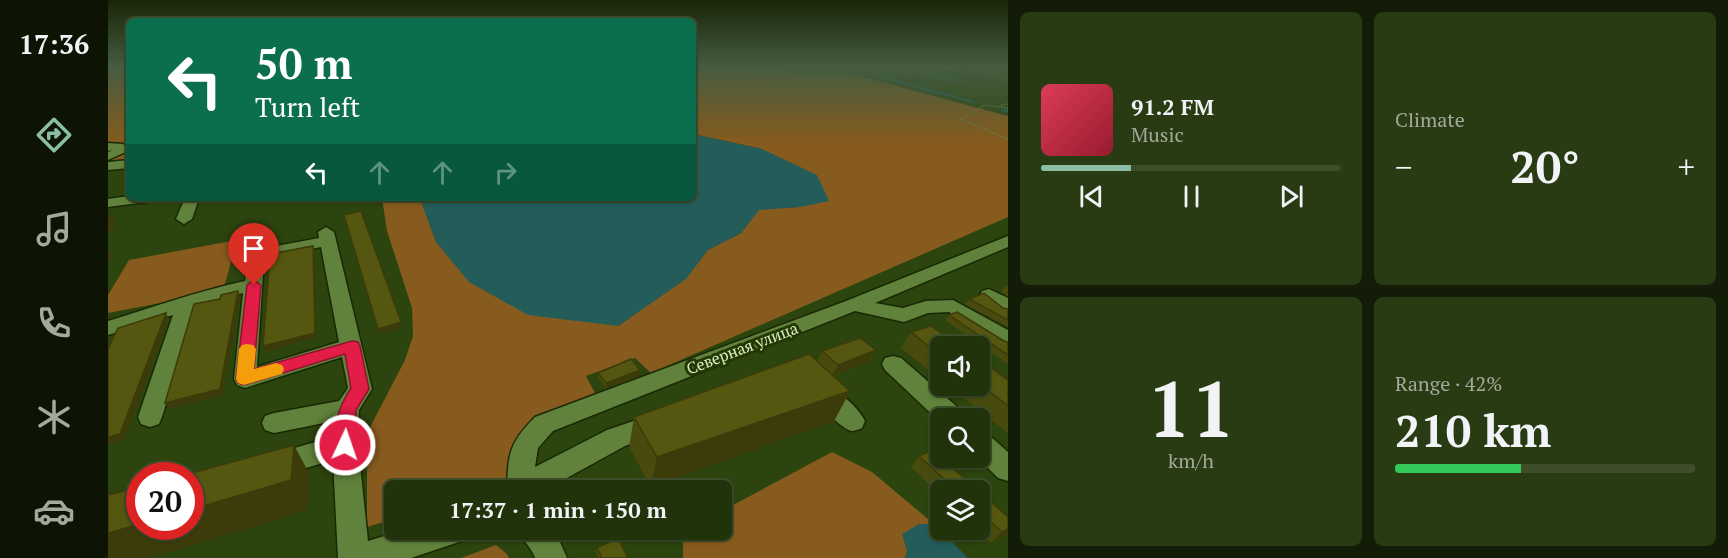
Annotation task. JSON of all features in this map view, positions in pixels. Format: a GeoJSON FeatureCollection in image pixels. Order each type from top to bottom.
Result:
{"type":"FeatureCollection","features":[{"type":"Feature","properties":{"kind":"street"},"geometry":{"type":"LineString","coordinates":[[108,147],[119,146],[122,151],[108,156]]}},
{"type":"Feature","properties":{"kind":"street"},"geometry":{"type":"LineString","coordinates":[[108,166],[126,164]]}},
{"type":"Feature","properties":{"kind":"street"},"geometry":{"type":"LineString","coordinates":[[108,190],[126,188]]}},
{"type":"Feature","properties":{"kind":"street"},"geometry":{"type":"LineString","coordinates":[[108,203],[126,201]]}},
{"type":"Feature","properties":{"kind":"street"},"geometry":{"type":"LineString","coordinates":[[184,219],[191,201]]}},
{"type":"Feature","properties":{"kind":"street"},"geometry":{"type":"LineString","coordinates":[[352,346],[244,379],[256,255],[327,237],[352,346],[360,389],[347,409],[345,445],[354,558]]}},
{"type":"Feature","properties":{"kind":"street","name":"Северная улица"},"geometry":{"type":"LineString","coordinates":[[522,480],[526,443],[544,424],[853,305],[1008,241]]}},
{"type":"Feature","properties":{"kind":"street"},"geometry":{"type":"LineString","coordinates":[[108,328],[186,304],[203,296],[254,285]]}},
{"type":"Feature","properties":{"kind":"street"},"geometry":{"type":"LineString","coordinates":[[150,417],[186,304]]}},
{"type":"Feature","properties":{"kind":"street"},"geometry":{"type":"LineString","coordinates":[[853,305],[904,315],[926,307],[953,306],[1008,340]]}},
{"type":"Feature","properties":{"kind":"street"},"geometry":{"type":"LineString","coordinates":[[893,364],[942,408]]}},
{"type":"Feature","properties":{"kind":"street"},"geometry":{"type":"LineString","coordinates":[[808,377],[853,421]]}},
{"type":"Feature","properties":{"kind":"street"},"geometry":{"type":"LineString","coordinates":[[274,423],[347,409]]}},
{"type":"Feature","properties":{"kind":"street"},"geometry":{"type":"LineString","coordinates":[[539,480],[616,438],[681,414]]}},
{"type":"Feature","properties":{"kind":"street"},"geometry":{"type":"LineString","coordinates":[[257,470],[345,445]]}},
{"type":"Feature","properties":{"kind":"street"},"geometry":{"type":"LineString","coordinates":[[990,452],[1008,469]]}},
{"type":"Feature","properties":{"kind":"street"},"geometry":{"type":"LineString","coordinates":[[363,558],[420,540]]}},
{"type":"Feature","properties":{"kind":"street"},"geometry":{"type":"LineString","coordinates":[[544,540],[551,558]]}},
{"type":"Feature","properties":{"kind":"path"},"geometry":{"type":"LineString","coordinates":[[1008,104],[985,105],[960,119],[1008,139]]}},
{"type":"Feature","properties":{"kind":"path"},"geometry":{"type":"LineString","coordinates":[[999,105],[1008,108]]}},
{"type":"Feature","properties":{"kind":"shaded area"},"geometry":{"type":"Polygon","coordinates":[[[108,92],[126,92],[126,161],[108,164],[108,92]]]}},
{"type":"Feature","properties":{"kind":"shaded area"},"geometry":{"type":"Polygon","coordinates":[[[696,92],[919,92],[1008,116],[1008,217],[651,373],[635,358],[586,376],[595,393],[535,418],[516,438],[508,480],[384,480],[384,522],[367,527],[367,433],[405,360],[413,336],[412,308],[387,231],[382,201],[421,201],[436,242],[618,326],[685,279],[708,250],[741,233],[759,209],[800,207],[762,149],[696,135],[696,92]]]}},
{"type":"Feature","properties":{"kind":"shaded area"},"geometry":{"type":"Polygon","coordinates":[[[237,240],[223,291],[108,313],[108,295],[129,260],[237,240]]]}},
{"type":"Feature","properties":{"kind":"shaded area"},"geometry":{"type":"Polygon","coordinates":[[[832,452],[872,472],[930,521],[930,524],[919,524],[905,558],[683,558],[683,540],[732,540],[732,506],[832,452]]]}},
{"type":"Feature","properties":{"kind":"shaded area"},"geometry":{"type":"Polygon","coordinates":[[[496,545],[509,558],[461,558],[496,545]]]}},
{"type":"Feature","properties":{"kind":"water"},"geometry":{"type":"Polygon","coordinates":[[[696,135],[762,149],[817,175],[829,201],[800,207],[759,210],[741,233],[708,250],[686,279],[618,326],[528,315],[469,282],[436,242],[421,201],[696,201],[696,135]]]}},
{"type":"Feature","properties":{"kind":"water"},"geometry":{"type":"Polygon","coordinates":[[[919,524],[930,524],[930,540],[950,540],[968,558],[905,558],[907,551],[902,534],[919,524]]]}},
{"type":"Feature","properties":{"kind":"building"},"geometry":{"type":"Polygon","coordinates":[[[361,211],[401,322],[378,329],[344,215],[361,211]]]}},
{"type":"Feature","properties":{"kind":"building"},"geometry":{"type":"Polygon","coordinates":[[[313,246],[315,333],[263,346],[270,254],[313,246]]]}},
{"type":"Feature","properties":{"kind":"building"},"geometry":{"type":"Polygon","coordinates":[[[238,291],[220,389],[165,403],[194,304],[220,299],[221,295],[238,291]]]}},
{"type":"Feature","properties":{"kind":"building"},"geometry":{"type":"Polygon","coordinates":[[[984,293],[1003,308],[1008,309],[1008,320],[969,299],[984,293]]]}},
{"type":"Feature","properties":{"kind":"building"},"geometry":{"type":"Polygon","coordinates":[[[957,312],[1008,342],[1008,355],[990,343],[990,336],[980,336],[949,315],[957,312]]]}},
{"type":"Feature","properties":{"kind":"building"},"geometry":{"type":"Polygon","coordinates":[[[166,313],[120,434],[108,437],[108,349],[118,328],[166,313]]]}},
{"type":"Feature","properties":{"kind":"building"},"geometry":{"type":"Polygon","coordinates":[[[931,326],[946,336],[930,336],[930,347],[911,332],[931,326]]]}},
{"type":"Feature","properties":{"kind":"building"},"geometry":{"type":"Polygon","coordinates":[[[860,338],[876,350],[838,365],[822,351],[860,338]]]}},
{"type":"Feature","properties":{"kind":"building"},"geometry":{"type":"Polygon","coordinates":[[[809,354],[850,391],[657,457],[634,417],[809,354]]]}},
{"type":"Feature","properties":{"kind":"building"},"geometry":{"type":"Polygon","coordinates":[[[631,359],[640,370],[606,383],[598,373],[631,359]]]}},
{"type":"Feature","properties":{"kind":"building"},"geometry":{"type":"Polygon","coordinates":[[[990,367],[1008,380],[1008,406],[990,392],[990,367]]]}},
{"type":"Feature","properties":{"kind":"building"},"geometry":{"type":"Polygon","coordinates":[[[294,445],[291,480],[204,506],[204,470],[294,445]]]}},
{"type":"Feature","properties":{"kind":"building"},"geometry":{"type":"Polygon","coordinates":[[[930,451],[930,466],[919,456],[930,451]]]}},
{"type":"Feature","properties":{"kind":"building"},"geometry":{"type":"Polygon","coordinates":[[[932,468],[952,468],[966,480],[945,480],[932,468]]]}},
{"type":"Feature","properties":{"kind":"building"},"geometry":{"type":"Polygon","coordinates":[[[126,490],[126,528],[108,533],[108,495],[126,490]]]}},
{"type":"Feature","properties":{"kind":"building"},"geometry":{"type":"Polygon","coordinates":[[[990,501],[1008,517],[1008,529],[1002,532],[990,521],[990,501]]]}},
{"type":"Feature","properties":{"kind":"building"},"geometry":{"type":"Polygon","coordinates":[[[619,540],[628,558],[602,558],[597,548],[619,540]]]}},
{"type":"Feature","properties":{"kind":"waterway"},"geometry":{"type":"LineString","coordinates":[[936,92],[973,102]]}},
{"type":"Feature","properties":{"kind":"waterway"},"geometry":{"type":"LineString","coordinates":[[1003,110],[1008,111]]}},
{"type":"Feature","properties":{"kind":"slow traffic"},"geometry":{"type":"LineString","coordinates":[[247,349],[244,379],[276,369]]}},
{"type":"Feature","properties":{"kind":"route"},"geometry":{"type":"LineString","coordinates":[[254,285],[244,379],[352,346],[360,389],[347,409],[345,445]]}}]}
